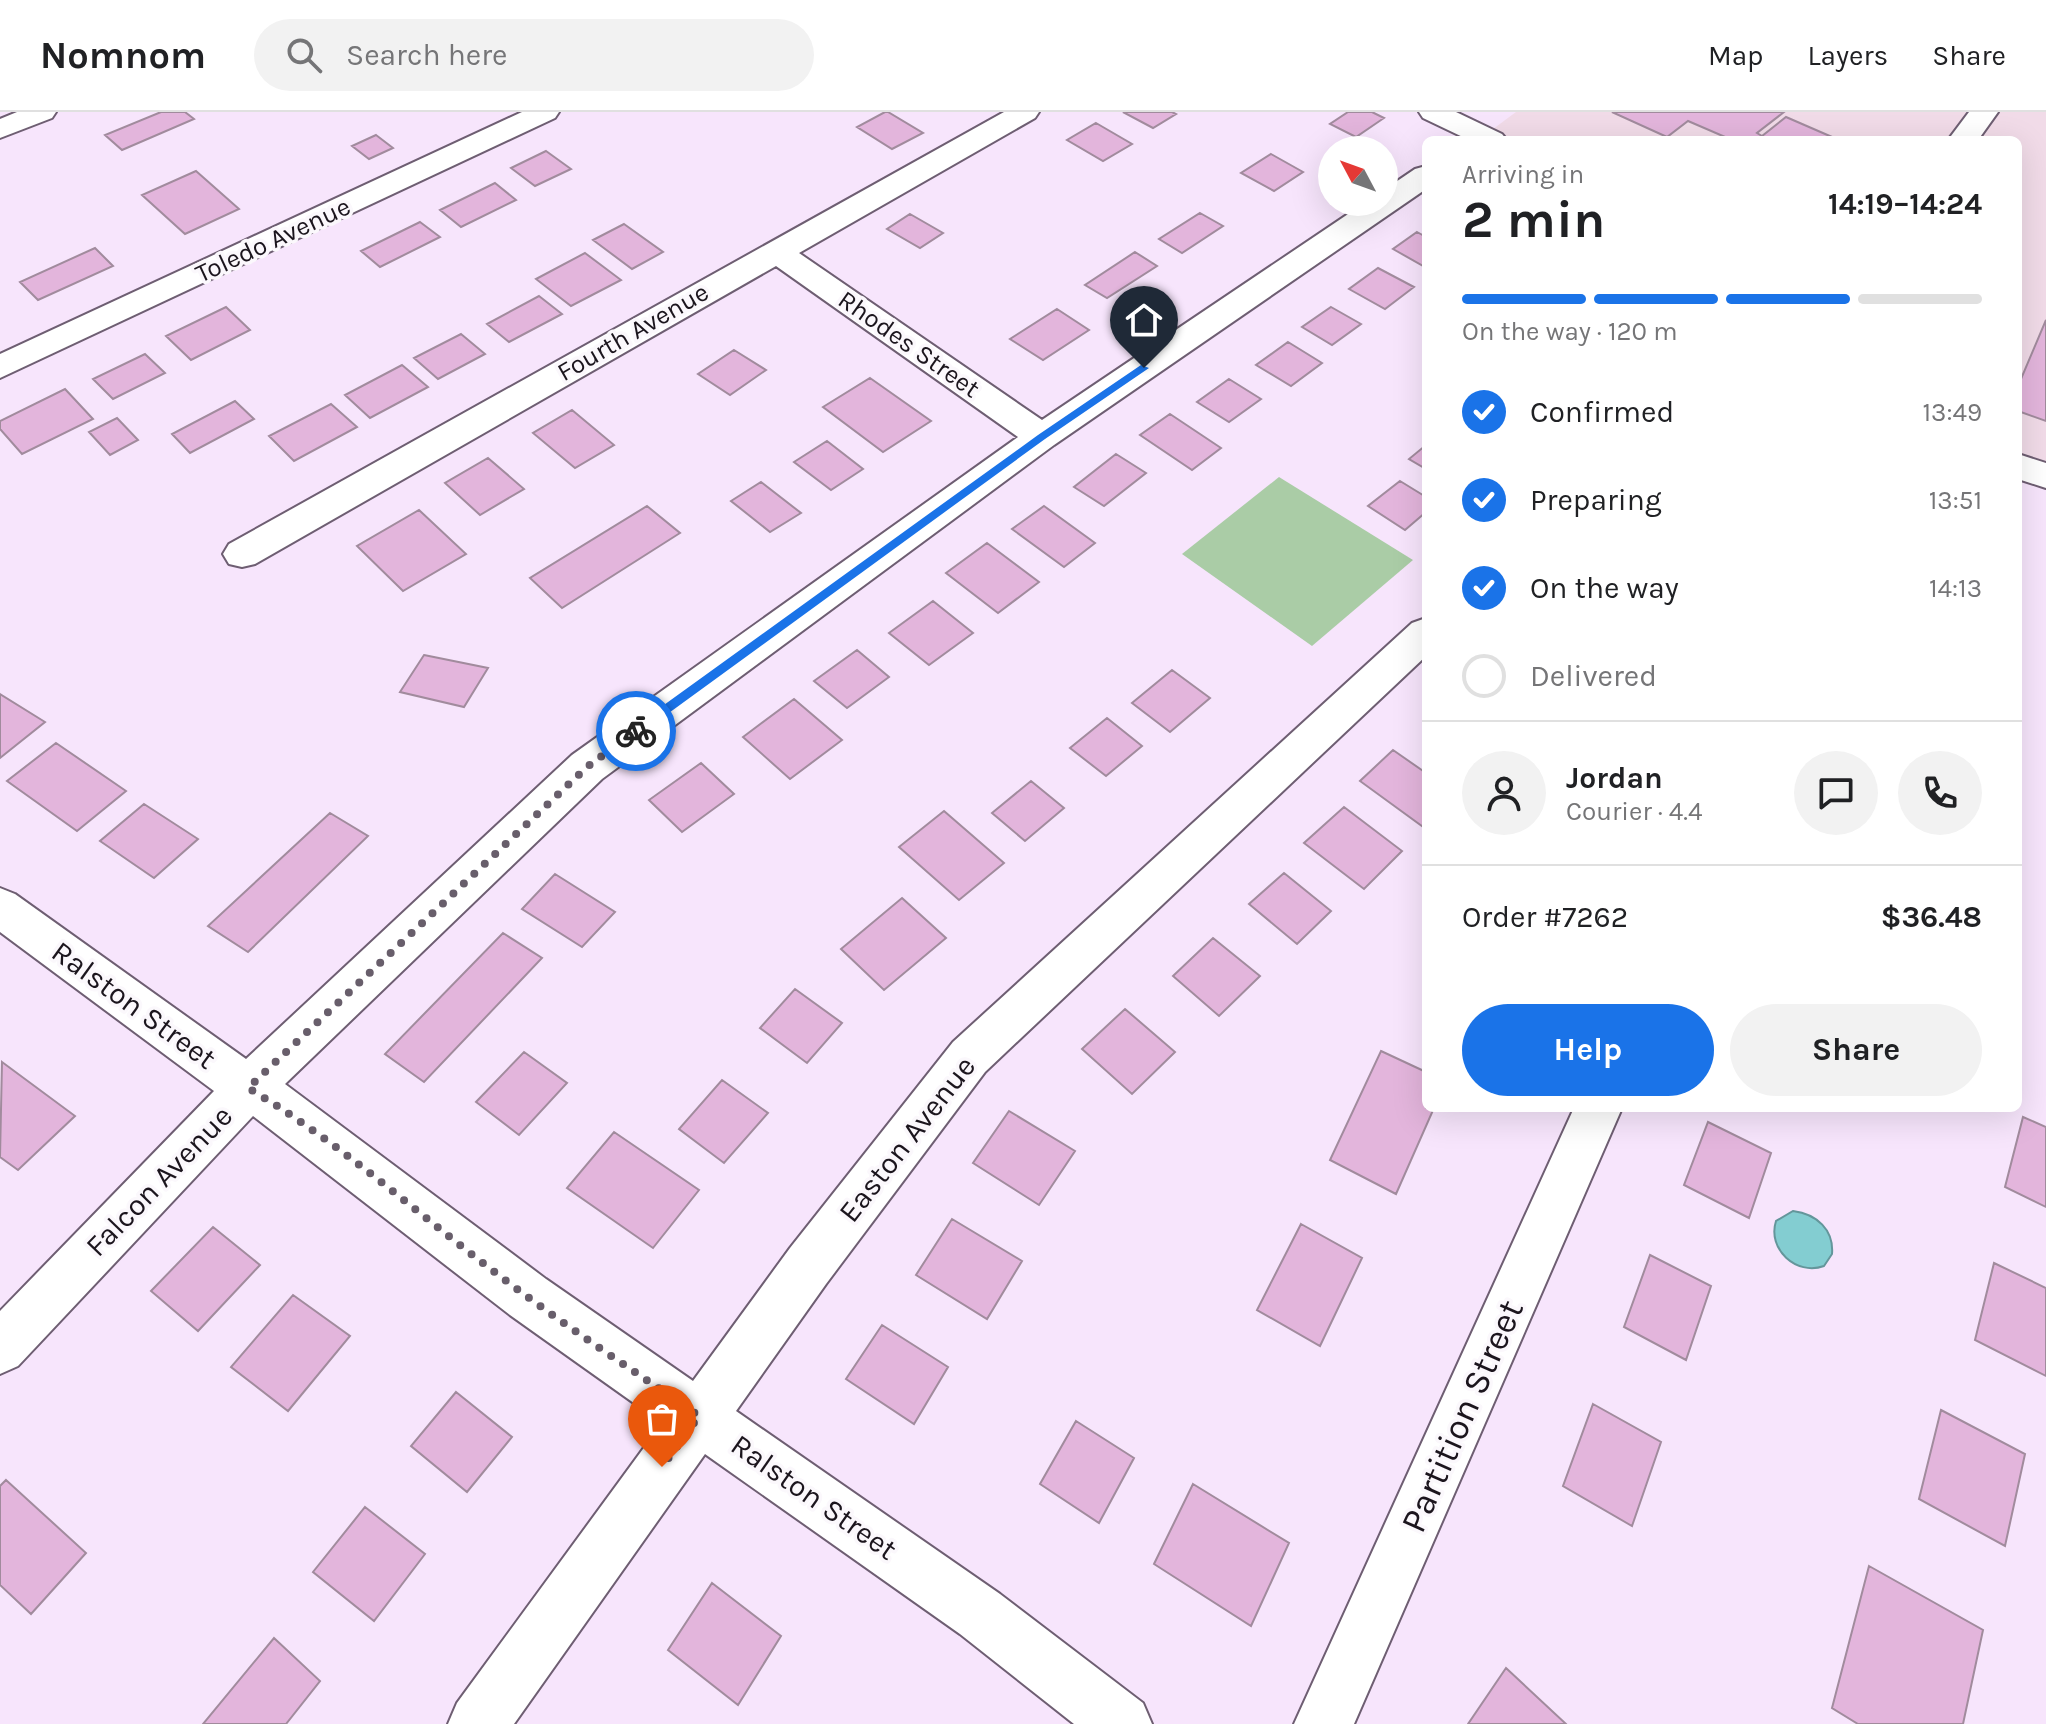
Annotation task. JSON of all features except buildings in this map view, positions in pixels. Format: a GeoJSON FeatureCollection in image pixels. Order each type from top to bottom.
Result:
{"type":"FeatureCollection","features":[{"type":"Feature","properties":{"kind":"street"},"geometry":{"type":"LineString","coordinates":[[0,129],[42,112]]}},
{"type":"Feature","properties":{"kind":"street","name":"Toledo Avenue"},"geometry":{"type":"LineString","coordinates":[[0,367],[545,112]]}},
{"type":"Feature","properties":{"kind":"street","name":"Fourth Avenue"},"geometry":{"type":"LineString","coordinates":[[242,554],[1025,112]]}},
{"type":"Feature","properties":{"kind":"street"},"geometry":{"type":"LineString","coordinates":[[1433,112],[1490,134]]}},
{"type":"Feature","properties":{"kind":"street"},"geometry":{"type":"LineString","coordinates":[[1966,136],[1984,112]]}},
{"type":"Feature","properties":{"kind":"street"},"geometry":{"type":"LineString","coordinates":[[1997,136],[1998,112]]}},
{"type":"Feature","properties":{"kind":"street","name":"Falcon Avenue"},"geometry":{"type":"LineString","coordinates":[[0,1348],[248,1088],[587,767],[1042,437],[1422,178]]}},
{"type":"Feature","properties":{"kind":"street","name":"Rhodes Street"},"geometry":{"type":"LineString","coordinates":[[775,251],[1042,437]]}},
{"type":"Feature","properties":{"kind":"street"},"geometry":{"type":"LineString","coordinates":[[2022,467],[2046,476]]}},
{"type":"Feature","properties":{"kind":"street","name":"Easton Avenue"},"geometry":{"type":"LineString","coordinates":[[478,1724],[808,1266],[969,1057],[1192,846],[1415,660]]}},
{"type":"Feature","properties":{"kind":"street","name":"Ralston Street"},"geometry":{"type":"LineString","coordinates":[[0,907],[248,1088],[280,1107],[528,1297],[980,1614],[1122,1724]]}},
{"type":"Feature","properties":{"kind":"street","name":"Partition Street"},"geometry":{"type":"LineString","coordinates":[[1324,1724],[1596,1112]]}},
{"type":"Feature","properties":{"kind":"shaded area"},"geometry":{"type":"Polygon","coordinates":[[[1516,112],[2046,112],[2046,474],[2022,465],[2022,136],[1485,135],[1516,112]]]}},
{"type":"Feature","properties":{"kind":"shaded area"},"geometry":{"type":"Polygon","coordinates":[[[1279,477],[1413,560],[1312,646],[1182,554],[1279,477]]]}},
{"type":"Feature","properties":{"kind":"shaded area"},"geometry":{"type":"Polygon","coordinates":[[[1793,1211],[1810,1216],[1827,1231],[1832,1254],[1824,1266],[1814,1268],[1794,1264],[1780,1250],[1774,1231],[1776,1221],[1793,1211]]]}},
{"type":"Feature","properties":{"kind":"way so far"},"geometry":{"type":"LineString","coordinates":[[636,731],[587,767],[248,1088],[280,1107],[528,1297],[699,1416],[662,1467]]}},
{"type":"Feature","properties":{"kind":"route"},"geometry":{"type":"LineString","coordinates":[[636,731],[1042,437],[1144,368]]}}]}
